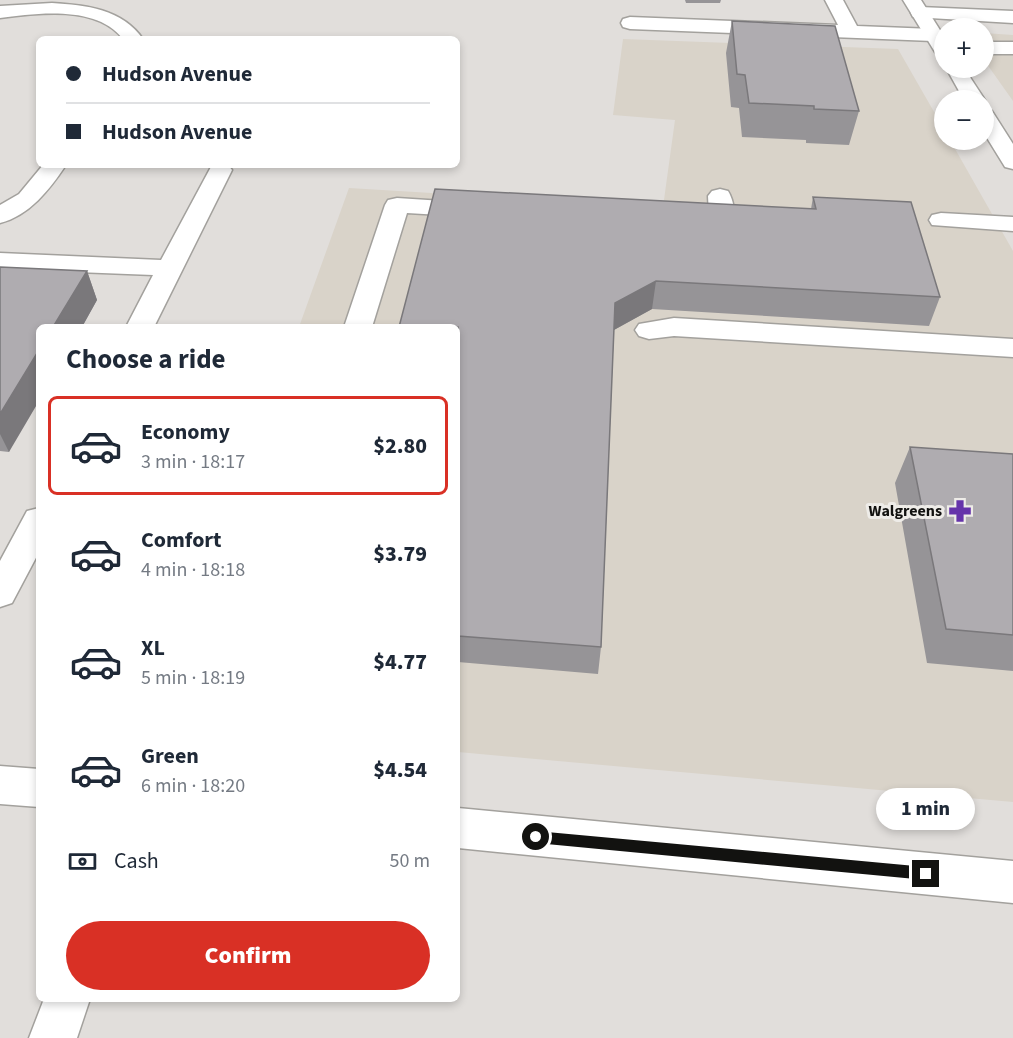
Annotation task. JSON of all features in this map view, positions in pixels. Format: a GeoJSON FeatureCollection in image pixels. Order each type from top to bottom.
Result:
{"type":"FeatureCollection","features":[{"type":"Feature","properties":{"kind":"main road"},"geometry":{"type":"LineString","coordinates":[[834,0],[850,32]]}},
{"type":"Feature","properties":{"kind":"main road"},"geometry":{"type":"LineString","coordinates":[[916,6],[1013,17]]}},
{"type":"Feature","properties":{"kind":"main road"},"geometry":{"type":"LineString","coordinates":[[916,6],[934,35]]}},
{"type":"Feature","properties":{"kind":"main road"},"geometry":{"type":"LineString","coordinates":[[0,12],[47,9],[85,12],[124,27],[131,36]]}},
{"type":"Feature","properties":{"kind":"main road"},"geometry":{"type":"LineString","coordinates":[[630,23],[850,32],[934,45]]}},
{"type":"Feature","properties":{"kind":"main road"},"geometry":{"type":"LineString","coordinates":[[994,48],[1013,48]]}},
{"type":"Feature","properties":{"kind":"main road"},"geometry":{"type":"LineString","coordinates":[[994,132],[1013,162]]}},
{"type":"Feature","properties":{"kind":"main road"},"geometry":{"type":"LineString","coordinates":[[0,216],[27,199],[53,168]]}},
{"type":"Feature","properties":{"kind":"main road"},"geometry":{"type":"LineString","coordinates":[[142,324],[220,170]]}},
{"type":"Feature","properties":{"kind":"main road"},"geometry":{"type":"LineString","coordinates":[[675,222],[722,224],[720,196]]}},
{"type":"Feature","properties":{"kind":"main road"},"geometry":{"type":"LineString","coordinates":[[359,324],[397,205],[501,212]]}},
{"type":"Feature","properties":{"kind":"main road"},"geometry":{"type":"LineString","coordinates":[[941,220],[1013,224]]}},
{"type":"Feature","properties":{"kind":"main road"},"geometry":{"type":"LineString","coordinates":[[0,261],[170,268]]}},
{"type":"Feature","properties":{"kind":"main road"},"geometry":{"type":"LineString","coordinates":[[649,330],[674,327],[1013,348]]}},
{"type":"Feature","properties":{"kind":"main road"},"geometry":{"type":"LineString","coordinates":[[0,593],[36,526]]}},
{"type":"Feature","properties":{"kind":"main road"},"geometry":{"type":"LineString","coordinates":[[0,785],[36,788]]}},
{"type":"Feature","properties":{"kind":"main road"},"geometry":{"type":"LineString","coordinates":[[460,828],[1013,882]]}},
{"type":"Feature","properties":{"kind":"main road"},"geometry":{"type":"LineString","coordinates":[[53,1038],[66,1002]]}},
{"type":"Feature","properties":{"kind":"shaded area"},"geometry":{"type":"Polygon","coordinates":[[[994,34],[1013,35],[1013,101],[994,74],[994,34]]]}},
{"type":"Feature","properties":{"kind":"shaded area"},"geometry":{"type":"Polygon","coordinates":[[[623,39],[898,49],[934,112],[934,150],[956,150],[1013,251],[1013,802],[460,752],[460,324],[300,324],[349,188],[663,207],[675,120],[613,115],[623,39]]]}},
{"type":"Feature","properties":{"kind":"building"},"geometry":{"type":"Polygon","coordinates":[[[732,21],[835,26],[859,111],[749,103],[745,75],[737,74],[732,21]]]}},
{"type":"Feature","properties":{"kind":"building"},"geometry":{"type":"Polygon","coordinates":[[[435,189],[816,209],[813,197],[911,202],[940,297],[656,281],[615,303],[601,647],[460,636],[460,324],[400,324],[435,189]]]}},
{"type":"Feature","properties":{"kind":"building"},"geometry":{"type":"Polygon","coordinates":[[[0,267],[87,271],[55,324],[36,324],[36,355],[0,414],[0,267]]]}},
{"type":"Feature","properties":{"kind":"building","name":"Walgreens"},"geometry":{"type":"Polygon","coordinates":[[[910,447],[1013,454],[1013,635],[946,629],[910,447]]]}},
{"type":"Feature","properties":{"kind":"place","name":"Walgreens"},"geometry":{"type":"Point","coordinates":[960,511]}},
{"type":"Feature","properties":{"kind":"route"},"geometry":{"type":"LineString","coordinates":[[536,837],[926,874]]}}]}
